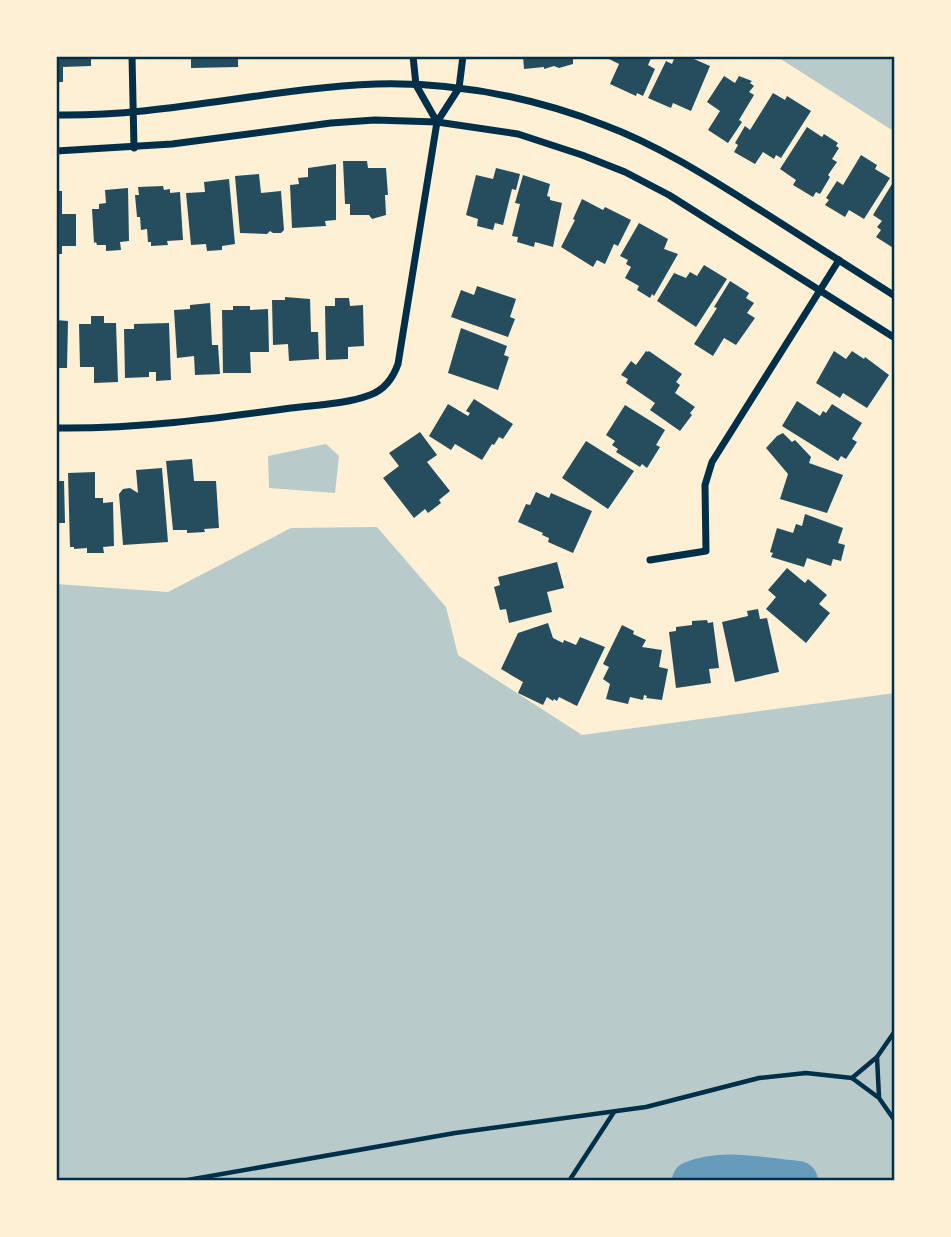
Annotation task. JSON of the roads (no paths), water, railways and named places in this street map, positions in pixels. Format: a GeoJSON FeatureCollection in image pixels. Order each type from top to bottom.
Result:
{"type":"FeatureCollection","features":[{"type":"Feature","properties":{"kind":"street"},"geometry":{"type":"LineString","coordinates":[[132,56],[134,148]]}},
{"type":"Feature","properties":{"kind":"street"},"geometry":{"type":"LineString","coordinates":[[413,56],[416,85],[437,122]]}},
{"type":"Feature","properties":{"kind":"street"},"geometry":{"type":"LineString","coordinates":[[56,428],[223,418],[356,399],[381,389],[395,374],[398,364],[437,122],[459,88],[463,56]]}},
{"type":"Feature","properties":{"kind":"street"},"geometry":{"type":"LineString","coordinates":[[56,115],[132,112],[378,84],[459,88],[517,99],[566,111],[634,138],[688,166],[895,296]]}},
{"type":"Feature","properties":{"kind":"street"},"geometry":{"type":"LineString","coordinates":[[56,151],[134,148],[375,120],[437,122],[518,134],[625,172],[669,195],[895,338]]}},
{"type":"Feature","properties":{"kind":"street"},"geometry":{"type":"LineString","coordinates":[[650,560],[706,551],[705,485],[712,462],[839,260]]}},
{"type":"Feature","properties":{"kind":"waterway"},"geometry":{"type":"LineString","coordinates":[[692,1181],[731,1174],[798,1181]]}}]}
